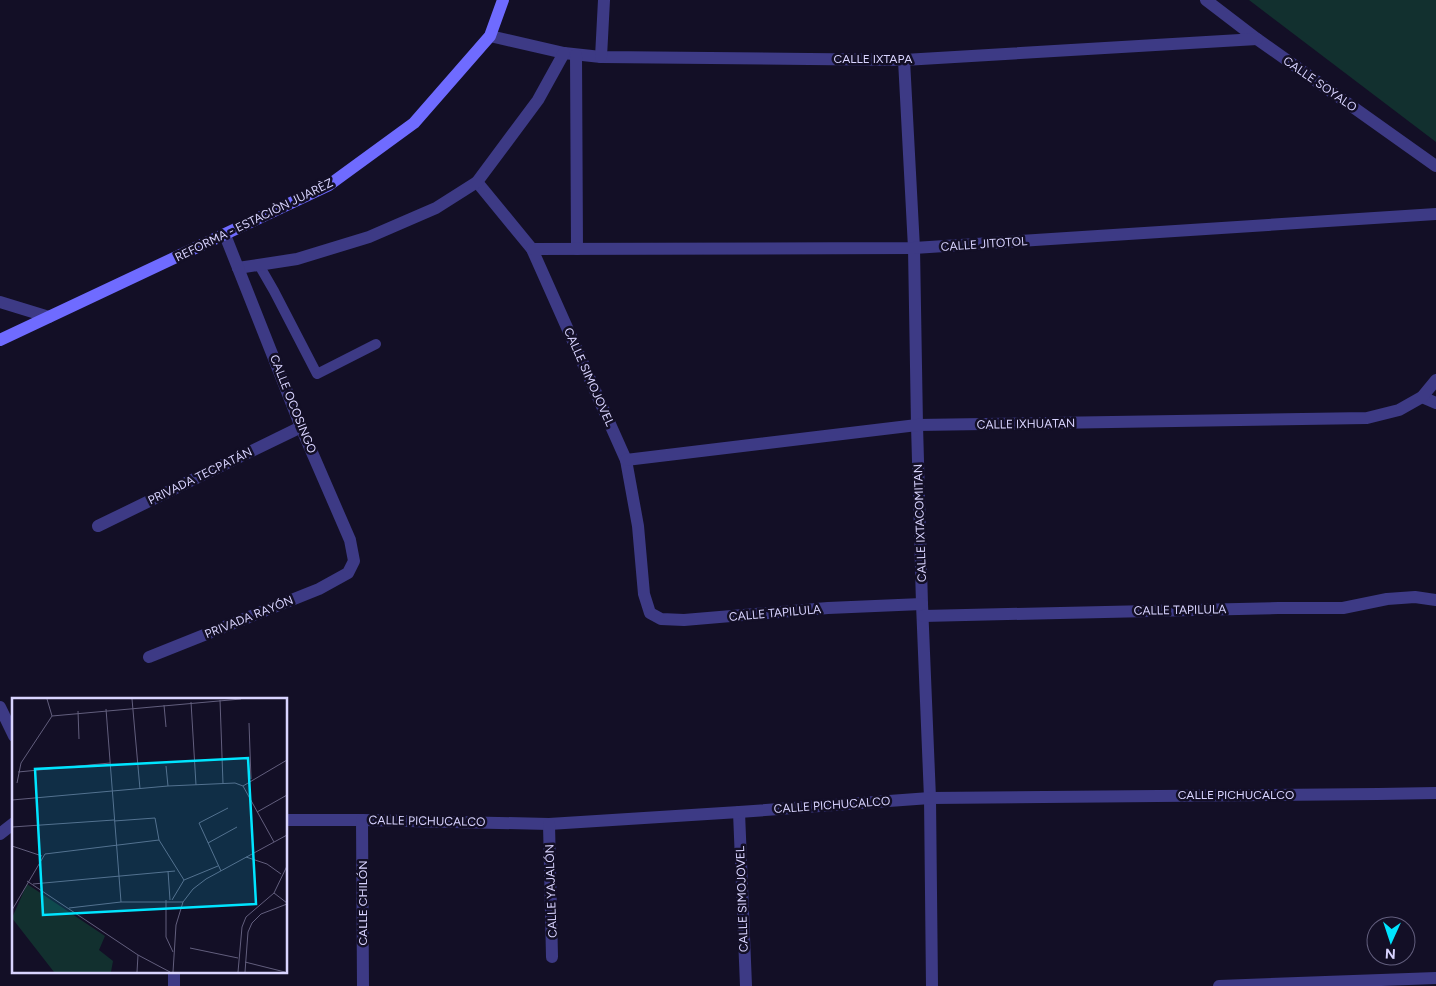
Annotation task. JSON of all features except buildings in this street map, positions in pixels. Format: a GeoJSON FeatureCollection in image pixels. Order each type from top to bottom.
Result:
{"type":"FeatureCollection","features":[{"type":"Feature","properties":{"kind":"main road","name":"REFORMA - ESTACIÒN JUARÈZ"},"geometry":{"type":"LineString","coordinates":[[0,340],[329,185],[414,123],[490,36],[503,0]]}},
{"type":"Feature","properties":{"kind":"street"},"geometry":{"type":"LineString","coordinates":[[601,57],[604,0]]}},
{"type":"Feature","properties":{"kind":"street","name":"CALLE SOYALO"},"geometry":{"type":"LineString","coordinates":[[1206,0],[1257,39],[1436,166]]}},
{"type":"Feature","properties":{"kind":"street","name":"CALLE IXTAPA"},"geometry":{"type":"LineString","coordinates":[[490,36],[570,54],[601,57],[904,60],[1257,39]]}},
{"type":"Feature","properties":{"kind":"street"},"geometry":{"type":"LineString","coordinates":[[238,268],[297,259],[368,237],[436,208],[477,182],[570,54]]}},
{"type":"Feature","properties":{"kind":"street"},"geometry":{"type":"LineString","coordinates":[[570,54],[577,249]]}},
{"type":"Feature","properties":{"kind":"street","name":"CALLE IXTACOMITAN"},"geometry":{"type":"LineString","coordinates":[[904,60],[914,248],[917,425],[930,798],[932,986]]}},
{"type":"Feature","properties":{"kind":"street","name":"CALLE SIMOJOVEL"},"geometry":{"type":"LineString","coordinates":[[477,182],[532,250],[626,460],[638,526],[644,594]]}},
{"type":"Feature","properties":{"kind":"street","name":"CALLE JITOTOL"},"geometry":{"type":"LineString","coordinates":[[532,250],[914,248],[1436,214]]}},
{"type":"Feature","properties":{"kind":"street","name":"CALLE OCOSINGO"},"geometry":{"type":"LineString","coordinates":[[225,235],[301,427],[350,540],[354,561],[348,573]]}},
{"type":"Feature","properties":{"kind":"street"},"geometry":{"type":"LineString","coordinates":[[0,302],[50,318]]}},
{"type":"Feature","properties":{"kind":"street"},"geometry":{"type":"LineString","coordinates":[[1436,380],[1422,397],[1436,402]]}},
{"type":"Feature","properties":{"kind":"street","name":"CALLE IXHUATAN"},"geometry":{"type":"LineString","coordinates":[[626,460],[917,425],[1367,418],[1399,410],[1422,397]]}},
{"type":"Feature","properties":{"kind":"street","name":"PRIVADA TECPATÁN"},"geometry":{"type":"LineString","coordinates":[[98,526],[301,427]]}},
{"type":"Feature","properties":{"kind":"street","name":"PRIVADA RAYÓN"},"geometry":{"type":"LineString","coordinates":[[149,657],[319,589],[348,573]]}},
{"type":"Feature","properties":{"kind":"street","name":"CALLE TAPILULA"},"geometry":{"type":"LineString","coordinates":[[644,594],[650,613],[661,619],[684,620],[828,608],[923,610],[1343,608],[1387,599],[1416,597],[1436,600]]}},
{"type":"Feature","properties":{"kind":"street"},"geometry":{"type":"LineString","coordinates":[[0,708],[12,732]]}},
{"type":"Feature","properties":{"kind":"street","name":"CALLE PICHUCALCO"},"geometry":{"type":"LineString","coordinates":[[288,820],[549,824],[930,798],[1436,793]]}},
{"type":"Feature","properties":{"kind":"street","name":"CALLE SIMOJOVEL"},"geometry":{"type":"LineString","coordinates":[[739,812],[746,986]]}},
{"type":"Feature","properties":{"kind":"street","name":"CALLE CHILÓN"},"geometry":{"type":"LineString","coordinates":[[362,820],[363,986]]}},
{"type":"Feature","properties":{"kind":"street","name":"CALLE YAJALÓN"},"geometry":{"type":"LineString","coordinates":[[549,824],[552,957]]}},
{"type":"Feature","properties":{"kind":"street"},"geometry":{"type":"LineString","coordinates":[[0,834],[12,825]]}},
{"type":"Feature","properties":{"kind":"street"},"geometry":{"type":"LineString","coordinates":[[1219,986],[1436,978]]}},
{"type":"Feature","properties":{"kind":"lane"},"geometry":{"type":"LineString","coordinates":[[259,265],[316,374],[376,344]]}},
{"type":"Feature","properties":{"kind":"green space"},"geometry":{"type":"Polygon","coordinates":[[[1249,0],[1436,0],[1436,142],[1249,0]]]}}]}
